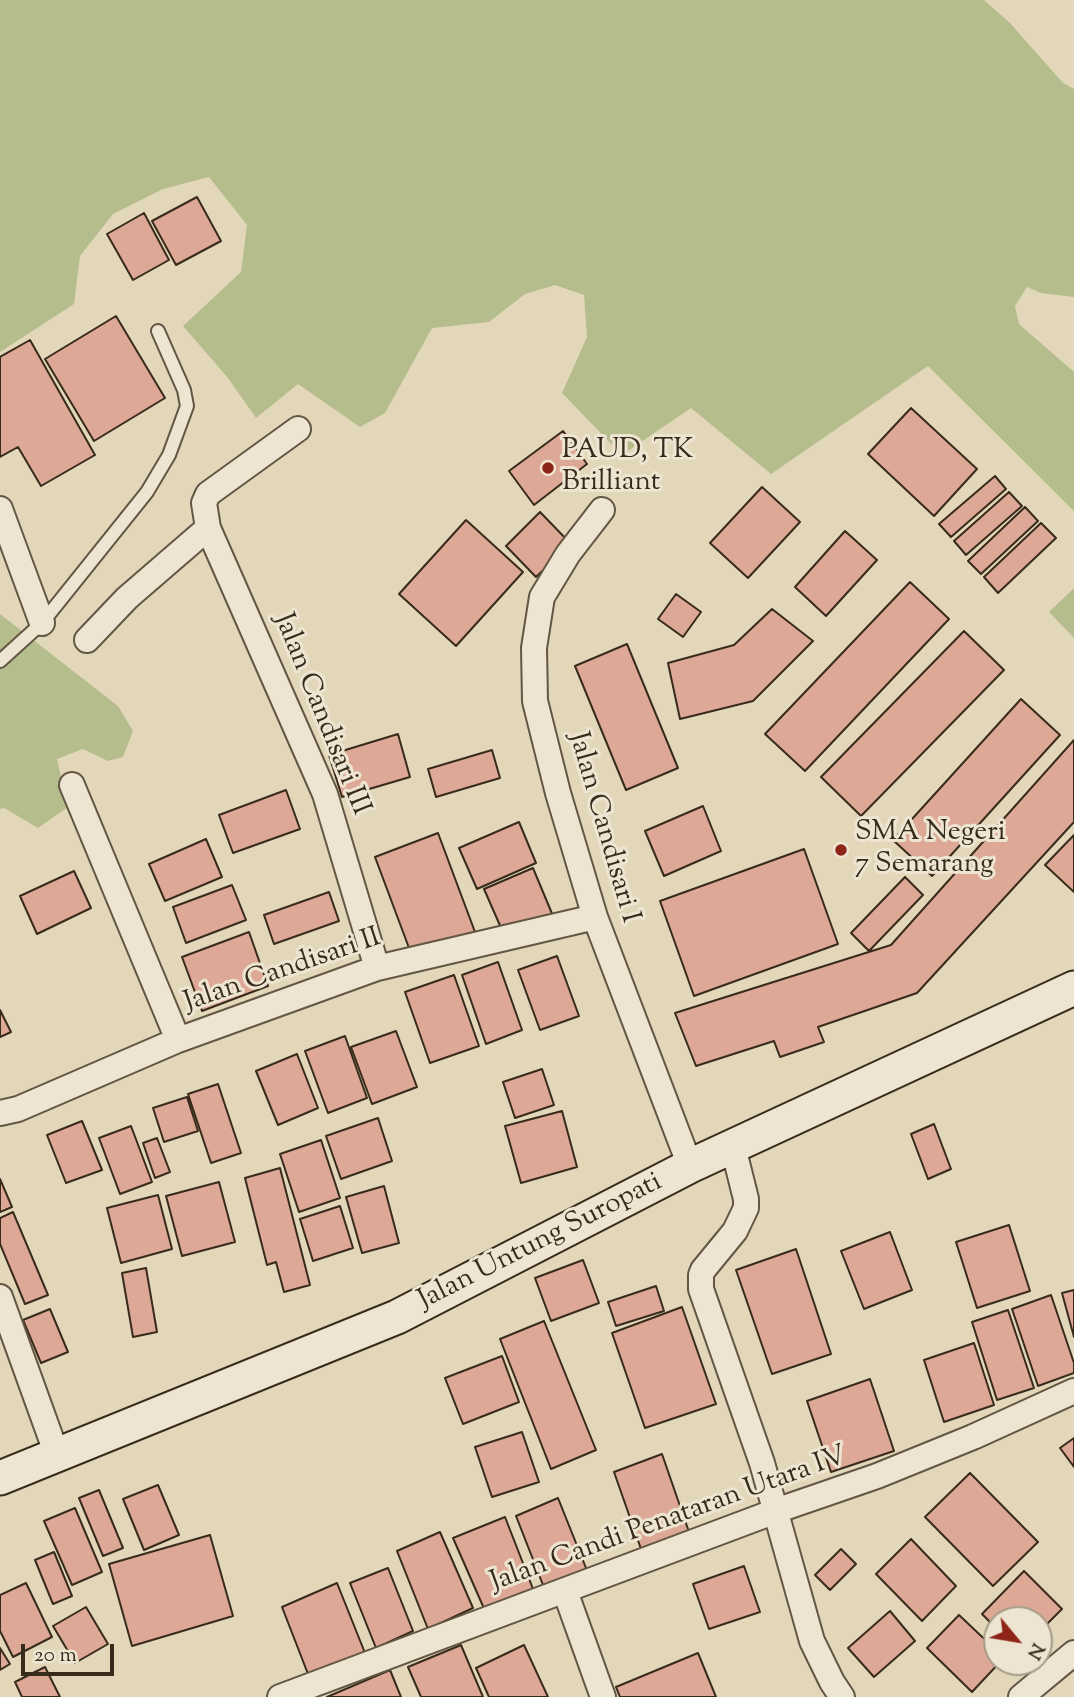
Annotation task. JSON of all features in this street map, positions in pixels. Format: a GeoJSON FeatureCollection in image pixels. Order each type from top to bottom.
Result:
{"type":"FeatureCollection","features":[{"type":"Feature","properties":{"kind":"main road","name":"Jalan Untung Suropati"},"geometry":{"type":"LineString","coordinates":[[0,1478],[397,1317],[690,1166],[1074,988]]}},
{"type":"Feature","properties":{"kind":"street"},"geometry":{"type":"LineString","coordinates":[[87,640],[127,598],[208,528],[204,503],[208,494],[298,429]]}},
{"type":"Feature","properties":{"kind":"street"},"geometry":{"type":"LineString","coordinates":[[0,509],[42,623]]}},
{"type":"Feature","properties":{"kind":"street","name":"Jalan Candisari I"},"geometry":{"type":"LineString","coordinates":[[602,510],[568,554],[542,597],[534,648],[536,701],[558,793],[595,917],[690,1166]]}},
{"type":"Feature","properties":{"kind":"street","name":"Jalan Candisari III"},"geometry":{"type":"LineString","coordinates":[[208,528],[326,794],[377,968]]}},
{"type":"Feature","properties":{"kind":"street"},"geometry":{"type":"LineString","coordinates":[[72,785],[178,1040]]}},
{"type":"Feature","properties":{"kind":"street","name":"Jalan Candisari II"},"geometry":{"type":"LineString","coordinates":[[0,1113],[18,1109],[178,1040],[377,968],[595,917]]}},
{"type":"Feature","properties":{"kind":"street"},"geometry":{"type":"LineString","coordinates":[[733,1147],[746,1208],[735,1231],[703,1269],[701,1289],[777,1511],[812,1642],[842,1697]]}},
{"type":"Feature","properties":{"kind":"street"},"geometry":{"type":"LineString","coordinates":[[0,1297],[57,1455]]}},
{"type":"Feature","properties":{"kind":"street","name":"Jalan Candi Penataran Utara IV"},"geometry":{"type":"LineString","coordinates":[[280,1697],[877,1476],[973,1437],[1074,1391]]}},
{"type":"Feature","properties":{"kind":"street"},"geometry":{"type":"LineString","coordinates":[[565,1591],[603,1697]]}},
{"type":"Feature","properties":{"kind":"street"},"geometry":{"type":"LineString","coordinates":[[1021,1697],[1074,1653]]}},
{"type":"Feature","properties":{"kind":"lane"},"geometry":{"type":"LineString","coordinates":[[0,661],[42,623],[147,492],[169,455],[182,426],[187,406],[184,390],[158,331]]}},
{"type":"Feature","properties":{"kind":"green space"},"geometry":{"type":"Polygon","coordinates":[[[0,0],[984,0],[1010,23],[1063,83],[1074,89],[1074,297],[1041,293],[1027,287],[1015,306],[1019,324],[1074,372],[1074,511],[928,366],[771,474],[691,408],[622,455],[562,393],[587,337],[584,295],[555,285],[525,294],[489,322],[432,328],[385,413],[360,427],[298,384],[256,418],[228,378],[183,326],[241,272],[247,225],[209,177],[163,189],[113,214],[80,256],[74,304],[0,352],[0,0]]]}},
{"type":"Feature","properties":{"kind":"green space"},"geometry":{"type":"Polygon","coordinates":[[[1074,588],[1074,638],[1049,612],[1074,588]]]}},
{"type":"Feature","properties":{"kind":"green space"},"geometry":{"type":"Polygon","coordinates":[[[0,614],[118,706],[133,731],[123,757],[108,761],[83,749],[57,759],[68,807],[38,828],[4,808],[0,809],[0,614]]]}},
{"type":"Feature","properties":{"kind":"building"},"geometry":{"type":"Polygon","coordinates":[[[197,197],[221,241],[176,265],[152,221],[197,197]]]}},
{"type":"Feature","properties":{"kind":"building"},"geometry":{"type":"Polygon","coordinates":[[[144,213],[169,260],[133,280],[107,234],[144,213]]]}},
{"type":"Feature","properties":{"kind":"building"},"geometry":{"type":"Polygon","coordinates":[[[116,316],[165,398],[94,441],[45,359],[116,316]]]}},
{"type":"Feature","properties":{"kind":"building"},"geometry":{"type":"Polygon","coordinates":[[[30,340],[95,455],[41,486],[18,447],[0,457],[0,357],[30,340]]]}},
{"type":"Feature","properties":{"kind":"building"},"geometry":{"type":"Polygon","coordinates":[[[911,408],[977,469],[934,516],[868,454],[911,408]]]}},
{"type":"Feature","properties":{"kind":"building","name":"PAUD, TK Brilliant"},"geometry":{"type":"Polygon","coordinates":[[[563,431],[587,464],[534,505],[509,471],[563,431]]]}},
{"type":"Feature","properties":{"kind":"building"},"geometry":{"type":"Polygon","coordinates":[[[995,476],[1006,489],[951,537],[939,524],[995,476]]]}},
{"type":"Feature","properties":{"kind":"building"},"geometry":{"type":"Polygon","coordinates":[[[762,487],[800,522],[748,578],[710,543],[762,487]]]}},
{"type":"Feature","properties":{"kind":"building"},"geometry":{"type":"Polygon","coordinates":[[[1009,492],[1022,506],[966,555],[954,541],[1009,492]]]}},
{"type":"Feature","properties":{"kind":"building"},"geometry":{"type":"Polygon","coordinates":[[[1025,507],[1038,521],[981,574],[968,561],[1025,507]]]}},
{"type":"Feature","properties":{"kind":"building"},"geometry":{"type":"Polygon","coordinates":[[[540,512],[571,544],[536,577],[506,546],[540,512]]]}},
{"type":"Feature","properties":{"kind":"building"},"geometry":{"type":"Polygon","coordinates":[[[466,520],[523,572],[456,646],[399,594],[466,520]]]}},
{"type":"Feature","properties":{"kind":"building"},"geometry":{"type":"Polygon","coordinates":[[[1041,523],[1056,538],[998,593],[984,577],[1041,523]]]}},
{"type":"Feature","properties":{"kind":"building"},"geometry":{"type":"Polygon","coordinates":[[[845,531],[877,560],[826,616],[795,587],[845,531]]]}},
{"type":"Feature","properties":{"kind":"building"},"geometry":{"type":"Polygon","coordinates":[[[910,582],[949,619],[805,771],[765,734],[910,582]]]}},
{"type":"Feature","properties":{"kind":"building"},"geometry":{"type":"Polygon","coordinates":[[[676,594],[701,612],[683,637],[658,619],[676,594]]]}},
{"type":"Feature","properties":{"kind":"building"},"geometry":{"type":"Polygon","coordinates":[[[772,609],[813,641],[753,701],[680,719],[668,663],[734,645],[772,609]]]}},
{"type":"Feature","properties":{"kind":"building"},"geometry":{"type":"Polygon","coordinates":[[[964,631],[1004,670],[861,816],[821,777],[964,631]]]}},
{"type":"Feature","properties":{"kind":"building"},"geometry":{"type":"Polygon","coordinates":[[[627,644],[678,768],[626,790],[575,666],[627,644]]]}},
{"type":"Feature","properties":{"kind":"building"},"geometry":{"type":"Polygon","coordinates":[[[1021,699],[1060,735],[932,876],[893,840],[1021,699]]]}},
{"type":"Feature","properties":{"kind":"building"},"geometry":{"type":"Polygon","coordinates":[[[398,734],[410,777],[342,797],[329,755],[398,734]]]}},
{"type":"Feature","properties":{"kind":"building"},"geometry":{"type":"Polygon","coordinates":[[[1074,740],[1074,822],[917,993],[818,1027],[824,1042],[780,1057],[774,1041],[696,1066],[675,1013],[891,945],[1074,740]]]}},
{"type":"Feature","properties":{"kind":"building"},"geometry":{"type":"Polygon","coordinates":[[[492,750],[500,778],[436,797],[428,769],[492,750]]]}},
{"type":"Feature","properties":{"kind":"building"},"geometry":{"type":"Polygon","coordinates":[[[286,790],[300,829],[233,853],[219,815],[286,790]]]}},
{"type":"Feature","properties":{"kind":"building"},"geometry":{"type":"Polygon","coordinates":[[[703,806],[721,851],[664,876],[645,831],[703,806]]]}},
{"type":"Feature","properties":{"kind":"building"},"geometry":{"type":"Polygon","coordinates":[[[519,822],[536,863],[477,889],[459,848],[519,822]]]}},
{"type":"Feature","properties":{"kind":"building"},"geometry":{"type":"Polygon","coordinates":[[[438,833],[475,932],[412,956],[375,857],[438,833]]]}},
{"type":"Feature","properties":{"kind":"building"},"geometry":{"type":"Polygon","coordinates":[[[1074,835],[1074,892],[1045,865],[1074,835]]]}},
{"type":"Feature","properties":{"kind":"building"},"geometry":{"type":"Polygon","coordinates":[[[206,839],[222,877],[165,901],[149,864],[206,839]]]}},
{"type":"Feature","properties":{"kind":"building"},"geometry":{"type":"Polygon","coordinates":[[[804,849],[838,944],[694,996],[660,901],[804,849]]]}},
{"type":"Feature","properties":{"kind":"building"},"geometry":{"type":"Polygon","coordinates":[[[533,868],[553,916],[505,937],[484,889],[533,868]]]}},
{"type":"Feature","properties":{"kind":"building"},"geometry":{"type":"Polygon","coordinates":[[[74,871],[91,908],[37,934],[20,896],[74,871]]]}},
{"type":"Feature","properties":{"kind":"building"},"geometry":{"type":"Polygon","coordinates":[[[905,877],[923,895],[869,951],[851,933],[905,877]]]}},
{"type":"Feature","properties":{"kind":"building"},"geometry":{"type":"Polygon","coordinates":[[[232,885],[246,920],[186,943],[173,907],[232,885]]]}},
{"type":"Feature","properties":{"kind":"building"},"geometry":{"type":"Polygon","coordinates":[[[329,892],[339,921],[274,944],[264,915],[329,892]]]}},
{"type":"Feature","properties":{"kind":"building"},"geometry":{"type":"Polygon","coordinates":[[[249,932],[268,986],[202,1011],[182,957],[249,932]]]}},
{"type":"Feature","properties":{"kind":"building"},"geometry":{"type":"Polygon","coordinates":[[[557,956],[579,1016],[540,1030],[518,970],[557,956]]]}},
{"type":"Feature","properties":{"kind":"building"},"geometry":{"type":"Polygon","coordinates":[[[498,962],[522,1030],[486,1044],[462,975],[498,962]]]}},
{"type":"Feature","properties":{"kind":"building"},"geometry":{"type":"Polygon","coordinates":[[[454,975],[479,1046],[430,1063],[405,992],[454,975]]]}},
{"type":"Feature","properties":{"kind":"building"},"geometry":{"type":"Polygon","coordinates":[[[0,1010],[11,1032],[0,1037],[0,1010]]]}},
{"type":"Feature","properties":{"kind":"building"},"geometry":{"type":"Polygon","coordinates":[[[396,1031],[417,1087],[372,1104],[351,1047],[396,1031]]]}},
{"type":"Feature","properties":{"kind":"building"},"geometry":{"type":"Polygon","coordinates":[[[345,1036],[367,1098],[328,1113],[305,1051],[345,1036]]]}},
{"type":"Feature","properties":{"kind":"building"},"geometry":{"type":"Polygon","coordinates":[[[297,1054],[318,1108],[278,1125],[256,1071],[297,1054]]]}},
{"type":"Feature","properties":{"kind":"building"},"geometry":{"type":"Polygon","coordinates":[[[542,1069],[554,1105],[515,1118],[503,1082],[542,1069]]]}},
{"type":"Feature","properties":{"kind":"building"},"geometry":{"type":"Polygon","coordinates":[[[218,1084],[241,1153],[211,1163],[188,1094],[218,1084]]]}},
{"type":"Feature","properties":{"kind":"building"},"geometry":{"type":"Polygon","coordinates":[[[187,1097],[198,1131],[164,1142],[153,1108],[187,1097]]]}},
{"type":"Feature","properties":{"kind":"building"},"geometry":{"type":"Polygon","coordinates":[[[562,1111],[577,1167],[521,1183],[505,1126],[562,1111]]]}},
{"type":"Feature","properties":{"kind":"building"},"geometry":{"type":"Polygon","coordinates":[[[378,1118],[392,1161],[341,1179],[326,1136],[378,1118]]]}},
{"type":"Feature","properties":{"kind":"building"},"geometry":{"type":"Polygon","coordinates":[[[82,1121],[102,1170],[66,1183],[47,1135],[82,1121]]]}},
{"type":"Feature","properties":{"kind":"building"},"geometry":{"type":"Polygon","coordinates":[[[934,1124],[951,1169],[928,1179],[911,1134],[934,1124]]]}},
{"type":"Feature","properties":{"kind":"building"},"geometry":{"type":"Polygon","coordinates":[[[131,1126],[152,1182],[120,1194],[99,1138],[131,1126]]]}},
{"type":"Feature","properties":{"kind":"building"},"geometry":{"type":"Polygon","coordinates":[[[157,1138],[170,1172],[155,1178],[143,1143],[157,1138]]]}},
{"type":"Feature","properties":{"kind":"building"},"geometry":{"type":"Polygon","coordinates":[[[321,1140],[340,1198],[299,1212],[280,1154],[321,1140]]]}},
{"type":"Feature","properties":{"kind":"building"},"geometry":{"type":"Polygon","coordinates":[[[280,1168],[310,1285],[284,1292],[276,1262],[267,1265],[245,1178],[280,1168]]]}},
{"type":"Feature","properties":{"kind":"building"},"geometry":{"type":"Polygon","coordinates":[[[0,1179],[12,1207],[0,1212],[0,1179]]]}},
{"type":"Feature","properties":{"kind":"building"},"geometry":{"type":"Polygon","coordinates":[[[219,1182],[235,1242],[182,1256],[166,1196],[219,1182]]]}},
{"type":"Feature","properties":{"kind":"building"},"geometry":{"type":"Polygon","coordinates":[[[384,1186],[399,1243],[362,1253],[346,1197],[384,1186]]]}},
{"type":"Feature","properties":{"kind":"building"},"geometry":{"type":"Polygon","coordinates":[[[158,1195],[172,1249],[121,1263],[107,1208],[158,1195]]]}},
{"type":"Feature","properties":{"kind":"building"},"geometry":{"type":"Polygon","coordinates":[[[340,1206],[353,1248],[313,1261],[300,1219],[340,1206]]]}},
{"type":"Feature","properties":{"kind":"building"},"geometry":{"type":"Polygon","coordinates":[[[13,1212],[48,1295],[25,1304],[0,1244],[0,1218],[13,1212]]]}},
{"type":"Feature","properties":{"kind":"building"},"geometry":{"type":"Polygon","coordinates":[[[1009,1225],[1030,1291],[977,1308],[956,1242],[1009,1225]]]}},
{"type":"Feature","properties":{"kind":"building"},"geometry":{"type":"Polygon","coordinates":[[[890,1232],[912,1290],[864,1309],[841,1251],[890,1232]]]}},
{"type":"Feature","properties":{"kind":"building"},"geometry":{"type":"Polygon","coordinates":[[[796,1249],[831,1354],[772,1374],[736,1270],[796,1249]]]}},
{"type":"Feature","properties":{"kind":"building"},"geometry":{"type":"Polygon","coordinates":[[[583,1260],[599,1303],[551,1321],[535,1278],[583,1260]]]}},
{"type":"Feature","properties":{"kind":"building"},"geometry":{"type":"Polygon","coordinates":[[[146,1268],[157,1332],[133,1337],[122,1273],[146,1268]]]}},
{"type":"Feature","properties":{"kind":"building"},"geometry":{"type":"Polygon","coordinates":[[[656,1286],[664,1311],[616,1326],[608,1302],[656,1286]]]}},
{"type":"Feature","properties":{"kind":"building"},"geometry":{"type":"Polygon","coordinates":[[[1074,1290],[1074,1337],[1062,1293],[1074,1290]]]}},
{"type":"Feature","properties":{"kind":"building"},"geometry":{"type":"Polygon","coordinates":[[[1051,1295],[1074,1363],[1074,1373],[1038,1386],[1012,1309],[1051,1295]]]}},
{"type":"Feature","properties":{"kind":"building"},"geometry":{"type":"Polygon","coordinates":[[[682,1307],[716,1404],[645,1428],[612,1333],[682,1307]]]}},
{"type":"Feature","properties":{"kind":"building"},"geometry":{"type":"Polygon","coordinates":[[[50,1309],[68,1352],[41,1363],[23,1320],[50,1309]]]}},
{"type":"Feature","properties":{"kind":"building"},"geometry":{"type":"Polygon","coordinates":[[[1008,1310],[1034,1388],[997,1400],[972,1322],[1008,1310]]]}},
{"type":"Feature","properties":{"kind":"building"},"geometry":{"type":"Polygon","coordinates":[[[544,1321],[596,1450],[551,1469],[500,1339],[544,1321]]]}},
{"type":"Feature","properties":{"kind":"building"},"geometry":{"type":"Polygon","coordinates":[[[974,1343],[994,1405],[944,1422],[924,1360],[974,1343]]]}},
{"type":"Feature","properties":{"kind":"building"},"geometry":{"type":"Polygon","coordinates":[[[502,1356],[519,1402],[463,1424],[445,1378],[502,1356]]]}},
{"type":"Feature","properties":{"kind":"building"},"geometry":{"type":"Polygon","coordinates":[[[870,1379],[894,1451],[831,1472],[807,1401],[870,1379]]]}},
{"type":"Feature","properties":{"kind":"building"},"geometry":{"type":"Polygon","coordinates":[[[522,1432],[539,1482],[492,1497],[475,1447],[522,1432]]]}},
{"type":"Feature","properties":{"kind":"building"},"geometry":{"type":"Polygon","coordinates":[[[1074,1438],[1074,1467],[1060,1448],[1074,1438]]]}},
{"type":"Feature","properties":{"kind":"building"},"geometry":{"type":"Polygon","coordinates":[[[662,1454],[689,1532],[641,1549],[614,1472],[662,1454]]]}},
{"type":"Feature","properties":{"kind":"building"},"geometry":{"type":"Polygon","coordinates":[[[970,1473],[1038,1542],[993,1586],[925,1517],[970,1473]]]}},
{"type":"Feature","properties":{"kind":"building"},"geometry":{"type":"Polygon","coordinates":[[[158,1485],[179,1535],[144,1550],[123,1499],[158,1485]]]}},
{"type":"Feature","properties":{"kind":"building"},"geometry":{"type":"Polygon","coordinates":[[[99,1490],[123,1548],[103,1556],[79,1498],[99,1490]]]}},
{"type":"Feature","properties":{"kind":"building"},"geometry":{"type":"Polygon","coordinates":[[[558,1498],[588,1573],[545,1590],[516,1516],[558,1498]]]}},
{"type":"Feature","properties":{"kind":"building"},"geometry":{"type":"Polygon","coordinates":[[[75,1508],[102,1572],[72,1585],[44,1521],[75,1508]]]}},
{"type":"Feature","properties":{"kind":"building"},"geometry":{"type":"Polygon","coordinates":[[[505,1517],[535,1594],[486,1613],[453,1538],[505,1517]]]}},
{"type":"Feature","properties":{"kind":"building"},"geometry":{"type":"Polygon","coordinates":[[[440,1532],[473,1608],[428,1629],[397,1551],[440,1532]]]}},
{"type":"Feature","properties":{"kind":"building"},"geometry":{"type":"Polygon","coordinates":[[[210,1535],[233,1616],[132,1646],[109,1564],[210,1535]]]}},
{"type":"Feature","properties":{"kind":"building"},"geometry":{"type":"Polygon","coordinates":[[[911,1539],[956,1586],[922,1621],[876,1574],[911,1539]]]}},
{"type":"Feature","properties":{"kind":"building"},"geometry":{"type":"Polygon","coordinates":[[[841,1549],[856,1564],[830,1590],[815,1575],[841,1549]]]}},
{"type":"Feature","properties":{"kind":"building"},"geometry":{"type":"Polygon","coordinates":[[[54,1552],[72,1596],[53,1604],[35,1560],[54,1552]]]}},
{"type":"Feature","properties":{"kind":"building"},"geometry":{"type":"Polygon","coordinates":[[[744,1566],[760,1612],[709,1629],[693,1584],[744,1566]]]}},
{"type":"Feature","properties":{"kind":"building"},"geometry":{"type":"Polygon","coordinates":[[[388,1568],[413,1631],[376,1648],[350,1583],[388,1568]]]}},
{"type":"Feature","properties":{"kind":"building"},"geometry":{"type":"Polygon","coordinates":[[[1024,1571],[1062,1609],[1053,1618],[1053,1606],[990,1606],[1024,1571]]]}},
{"type":"Feature","properties":{"kind":"building"},"geometry":{"type":"Polygon","coordinates":[[[26,1583],[52,1637],[13,1657],[0,1631],[0,1595],[26,1583]]]}},
{"type":"Feature","properties":{"kind":"building"},"geometry":{"type":"Polygon","coordinates":[[[337,1583],[365,1653],[308,1674],[282,1607],[337,1583]]]}},
{"type":"Feature","properties":{"kind":"building"},"geometry":{"type":"Polygon","coordinates":[[[86,1607],[108,1644],[75,1663],[53,1626],[86,1607]]]}},
{"type":"Feature","properties":{"kind":"building"},"geometry":{"type":"Polygon","coordinates":[[[890,1611],[915,1641],[874,1677],[848,1648],[890,1611]]]}},
{"type":"Feature","properties":{"kind":"building"},"geometry":{"type":"Polygon","coordinates":[[[959,1615],[983,1638],[983,1676],[987,1676],[972,1692],[927,1648],[959,1615]]]}},
{"type":"Feature","properties":{"kind":"building"},"geometry":{"type":"Polygon","coordinates":[[[461,1645],[483,1697],[421,1697],[408,1667],[461,1645]]]}},
{"type":"Feature","properties":{"kind":"building"},"geometry":{"type":"Polygon","coordinates":[[[524,1645],[548,1697],[489,1697],[476,1668],[524,1645]]]}},
{"type":"Feature","properties":{"kind":"building"},"geometry":{"type":"Polygon","coordinates":[[[0,1648],[10,1664],[0,1670],[0,1648]]]}},
{"type":"Feature","properties":{"kind":"building"},"geometry":{"type":"Polygon","coordinates":[[[698,1653],[716,1697],[620,1697],[616,1687],[698,1653]]]}},
{"type":"Feature","properties":{"kind":"building"},"geometry":{"type":"Polygon","coordinates":[[[45,1667],[60,1697],[22,1697],[15,1682],[45,1667]]]}},
{"type":"Feature","properties":{"kind":"building"},"geometry":{"type":"Polygon","coordinates":[[[390,1670],[401,1697],[327,1697],[390,1670]]]}},
{"type":"Feature","properties":{"kind":"place","name":"PAUD, TK Brilliant"},"geometry":{"type":"Point","coordinates":[548,468]}},
{"type":"Feature","properties":{"kind":"place","name":"SMA Negeri 7 Semarang"},"geometry":{"type":"Point","coordinates":[841,850]}}]}
